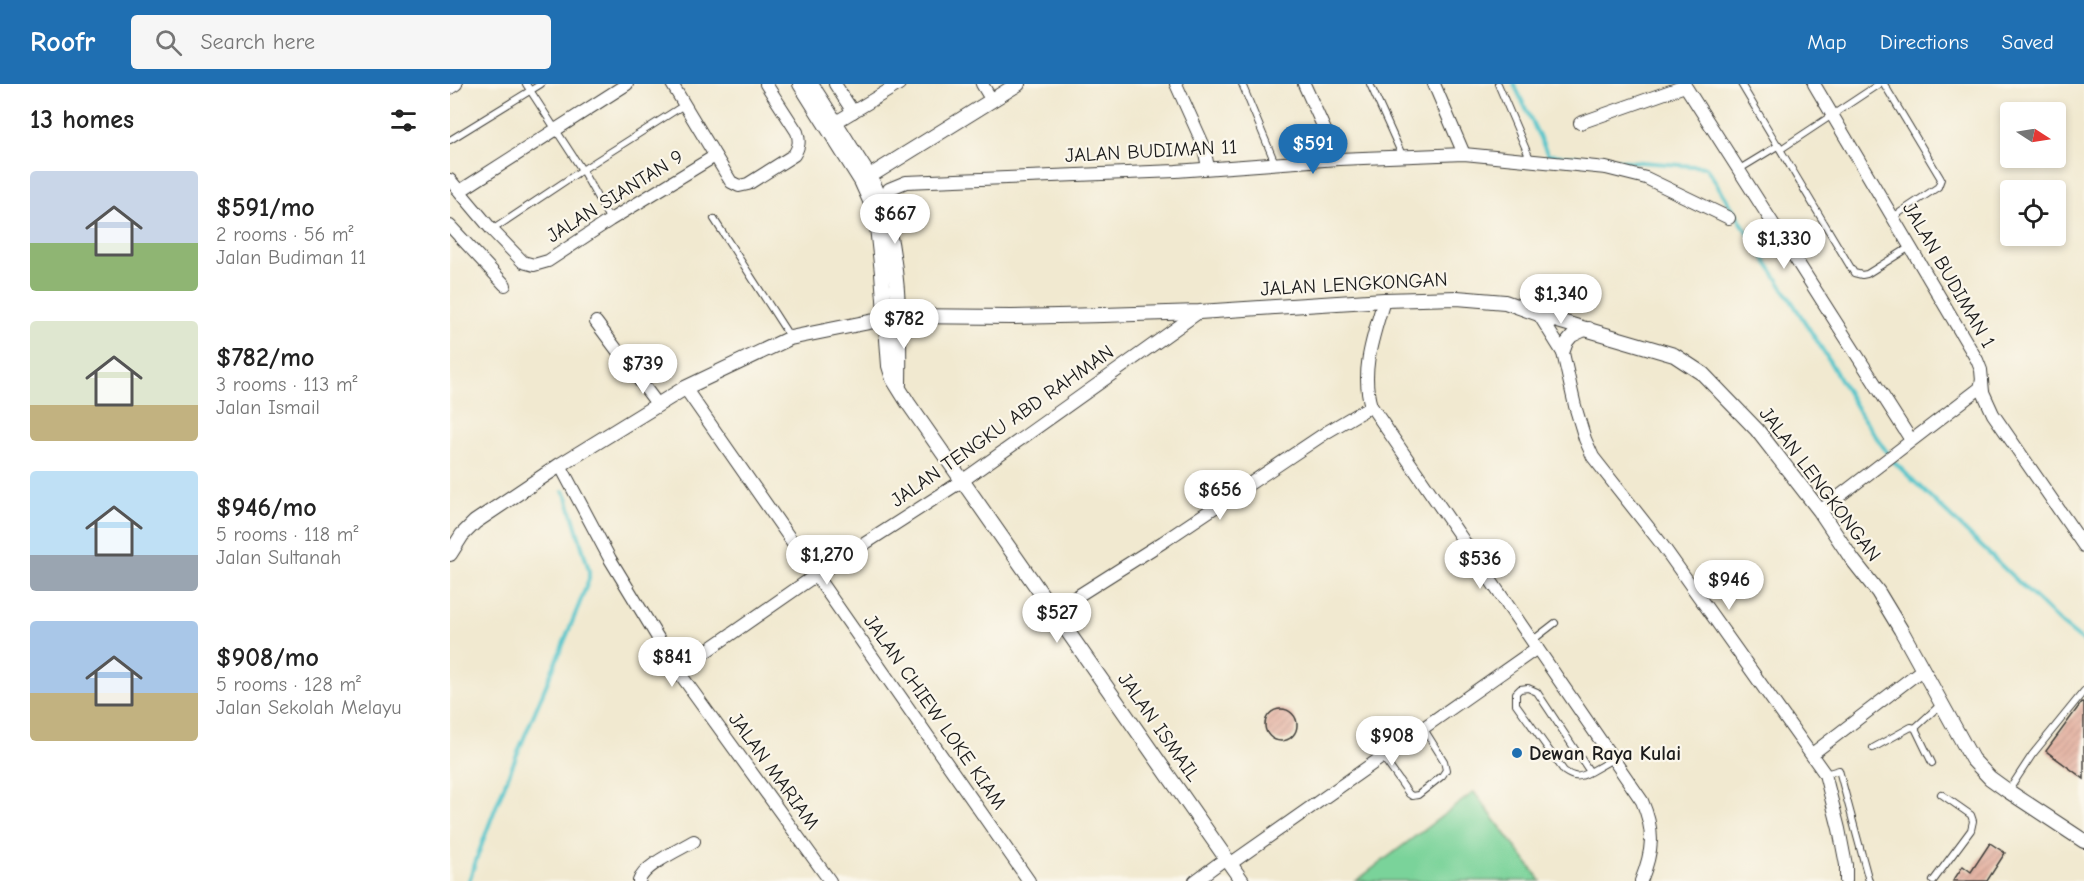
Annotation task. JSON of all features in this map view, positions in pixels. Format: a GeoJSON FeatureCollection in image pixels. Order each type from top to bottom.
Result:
{"type":"FeatureCollection","features":[{"type":"Feature","properties":{"kind":"street"},"geometry":{"type":"LineString","coordinates":[[450,88],[456,84]]}},
{"type":"Feature","properties":{"kind":"street"},"geometry":{"type":"LineString","coordinates":[[460,191],[627,84]]}},
{"type":"Feature","properties":{"kind":"street"},"geometry":{"type":"LineString","coordinates":[[678,86],[684,105],[730,182],[739,186],[748,184],[794,156],[798,149],[800,139],[797,132],[766,84]]}},
{"type":"Feature","properties":{"kind":"street","name":"JALAN ISMAIL"},"geometry":{"type":"LineString","coordinates":[[800,84],[865,179],[878,193],[889,236],[892,318],[900,352],[899,389],[1012,555],[1054,611],[1242,881]]}},
{"type":"Feature","properties":{"kind":"street","name":"JALAN ISMAIL"},"geometry":{"type":"LineString","coordinates":[[811,84],[836,122],[865,179]]}},
{"type":"Feature","properties":{"kind":"street"},"geometry":{"type":"LineString","coordinates":[[835,84],[853,112]]}},
{"type":"Feature","properties":{"kind":"street"},"geometry":{"type":"LineString","coordinates":[[836,122],[898,84]]}},
{"type":"Feature","properties":{"kind":"street"},"geometry":{"type":"LineString","coordinates":[[982,84],[991,99]]}},
{"type":"Feature","properties":{"kind":"street"},"geometry":{"type":"LineString","coordinates":[[865,179],[1018,84]]}},
{"type":"Feature","properties":{"kind":"street"},"geometry":{"type":"LineString","coordinates":[[1176,84],[1203,144],[1208,167]]}},
{"type":"Feature","properties":{"kind":"street"},"geometry":{"type":"LineString","coordinates":[[1304,84],[1338,159]]}},
{"type":"Feature","properties":{"kind":"street"},"geometry":{"type":"LineString","coordinates":[[1434,84],[1464,154]]}},
{"type":"Feature","properties":{"kind":"street","name":"JALAN BUDIMAN 1"},"geometry":{"type":"LineString","coordinates":[[1814,84],[1977,360],[1983,379],[1983,392],[1993,414],[2084,546]]}},
{"type":"Feature","properties":{"kind":"street"},"geometry":{"type":"LineString","coordinates":[[1580,123],[1684,85],[1911,440]]}},
{"type":"Feature","properties":{"kind":"street","name":"JALAN BUDIMAN 11"},"geometry":{"type":"LineString","coordinates":[[889,189],[906,182],[1067,176],[1338,159],[1464,154],[1606,168],[1646,178],[1729,218]]}},
{"type":"Feature","properties":{"kind":"street","name":"JALAN SIANTAN 9"},"geometry":{"type":"LineString","coordinates":[[492,230],[523,262],[534,265],[548,261],[715,156]]}},
{"type":"Feature","properties":{"kind":"street"},"geometry":{"type":"LineString","coordinates":[[450,180],[492,230]]}},
{"type":"Feature","properties":{"kind":"street"},"geometry":{"type":"LineString","coordinates":[[450,226],[505,285]]}},
{"type":"Feature","properties":{"kind":"street","name":"JALAN LENGKONGAN"},"geometry":{"type":"LineString","coordinates":[[450,554],[462,535],[475,522],[560,465],[685,388],[790,338],[892,318],[1199,312],[1383,300],[1457,298],[1505,303],[1674,355],[1703,374],[1757,430],[1820,511],[1852,559],[1878,592],[1972,759],[2008,791],[2084,841]]}},
{"type":"Feature","properties":{"kind":"street"},"geometry":{"type":"LineString","coordinates":[[1383,300],[1370,352],[1367,375],[1366,390],[1371,406],[1642,801],[1650,819],[1651,844],[1641,881]]}},
{"type":"Feature","properties":{"kind":"street","name":"JALAN TENGKU ABD RAHMAN"},"geometry":{"type":"LineString","coordinates":[[678,671],[816,575],[962,481],[1199,312]]}},
{"type":"Feature","properties":{"kind":"street"},"geometry":{"type":"LineString","coordinates":[[1538,313],[1563,353],[1579,424],[1593,457],[1660,542],[1825,774],[1839,829],[1846,865],[1846,881]]}},
{"type":"Feature","properties":{"kind":"street"},"geometry":{"type":"LineString","coordinates":[[596,322],[658,405]]}},
{"type":"Feature","properties":{"kind":"street"},"geometry":{"type":"LineString","coordinates":[[1563,353],[1572,336],[1588,328]]}},
{"type":"Feature","properties":{"kind":"street"},"geometry":{"type":"LineString","coordinates":[[1820,511],[1980,388],[1983,379]]}},
{"type":"Feature","properties":{"kind":"street","name":"JALAN CHIEW LOKE KIAM"},"geometry":{"type":"LineString","coordinates":[[685,388],[1029,881]]}},
{"type":"Feature","properties":{"kind":"street"},"geometry":{"type":"LineString","coordinates":[[1054,611],[1163,542],[1327,432],[1371,406]]}},
{"type":"Feature","properties":{"kind":"street","name":"JALAN MARIAM"},"geometry":{"type":"LineString","coordinates":[[560,465],[605,550],[678,671],[830,881]]}},
{"type":"Feature","properties":{"kind":"street"},"geometry":{"type":"LineString","coordinates":[[1195,881],[1424,729],[1535,644]]}},
{"type":"Feature","properties":{"kind":"street"},"geometry":{"type":"LineString","coordinates":[[1812,754],[1923,669]]}},
{"type":"Feature","properties":{"kind":"street"},"geometry":{"type":"LineString","coordinates":[[639,881],[641,874],[694,841]]}},
{"type":"Feature","properties":{"kind":"lane"},"geometry":{"type":"LineString","coordinates":[[526,84],[582,170],[610,220]]}},
{"type":"Feature","properties":{"kind":"lane"},"geometry":{"type":"LineString","coordinates":[[450,140],[541,84]]}},
{"type":"Feature","properties":{"kind":"lane"},"geometry":{"type":"LineString","coordinates":[[1242,84],[1275,163]]}},
{"type":"Feature","properties":{"kind":"lane"},"geometry":{"type":"LineString","coordinates":[[1370,84],[1403,156]]}},
{"type":"Feature","properties":{"kind":"lane"},"geometry":{"type":"LineString","coordinates":[[1498,84],[1531,161]]}},
{"type":"Feature","properties":{"kind":"lane"},"geometry":{"type":"LineString","coordinates":[[1741,84],[1854,273],[1867,274],[1910,247]]}},
{"type":"Feature","properties":{"kind":"lane"},"geometry":{"type":"LineString","coordinates":[[1738,170],[1780,147],[1879,84]]}},
{"type":"Feature","properties":{"kind":"lane"},"geometry":{"type":"LineString","coordinates":[[1884,84],[1941,179],[1938,187],[1893,217]]}},
{"type":"Feature","properties":{"kind":"lane"},"geometry":{"type":"LineString","coordinates":[[492,230],[684,105]]}},
{"type":"Feature","properties":{"kind":"lane"},"geometry":{"type":"LineString","coordinates":[[714,219],[790,338]]}},
{"type":"Feature","properties":{"kind":"lane"},"geometry":{"type":"LineString","coordinates":[[1535,644],[1555,623]]}},
{"type":"Feature","properties":{"kind":"lane"},"geometry":{"type":"LineString","coordinates":[[1590,772],[1537,692],[1528,688],[1520,688],[1516,693],[1516,704],[1564,771],[1573,777],[1579,777],[1590,772],[1613,759]]}},
{"type":"Feature","properties":{"kind":"lane"},"geometry":{"type":"LineString","coordinates":[[2008,791],[2032,755],[2084,691]]}},
{"type":"Feature","properties":{"kind":"lane"},"geometry":{"type":"LineString","coordinates":[[1873,748],[1911,727],[1915,728],[1941,703]]}},
{"type":"Feature","properties":{"kind":"lane"},"geometry":{"type":"LineString","coordinates":[[1915,728],[1932,763]]}},
{"type":"Feature","properties":{"kind":"lane"},"geometry":{"type":"LineString","coordinates":[[1382,756],[1409,794],[1418,795],[1442,776],[1446,770],[1444,761],[1424,729]]}},
{"type":"Feature","properties":{"kind":"lane"},"geometry":{"type":"LineString","coordinates":[[1825,774],[1839,770],[1868,880],[1859,881]]}},
{"type":"Feature","properties":{"kind":"lane"},"geometry":{"type":"LineString","coordinates":[[1933,881],[1971,830],[1973,821],[1971,815],[1941,794]]}},
{"type":"Feature","properties":{"kind":"green space"},"geometry":{"type":"Polygon","coordinates":[[[1474,792],[1541,881],[1356,881],[1474,792]]]}},
{"type":"Feature","properties":{"kind":"building"},"geometry":{"type":"Polygon","coordinates":[[[2082,702],[2084,703],[2084,779],[2046,751],[2082,702]]]}},
{"type":"Feature","properties":{"kind":"building"},"geometry":{"type":"Polygon","coordinates":[[[1281,709],[1292,714],[1297,725],[1292,736],[1281,741],[1270,736],[1265,725],[1270,714],[1281,709]]]}},
{"type":"Feature","properties":{"kind":"building"},"geometry":{"type":"Polygon","coordinates":[[[1990,843],[2005,853],[1987,881],[1953,881],[1963,866],[1971,872],[1990,843]]]}},
{"type":"Feature","properties":{"kind":"waterway"},"geometry":{"type":"LineString","coordinates":[[1514,84],[1548,155],[1706,167],[1824,352],[1859,412],[1893,461],[2063,625],[2084,642]]}},
{"type":"Feature","properties":{"kind":"waterway"},"geometry":{"type":"LineString","coordinates":[[469,881],[512,767],[589,579],[589,570],[567,497],[563,491]]}},
{"type":"Feature","properties":{"kind":"place","name":"Dewan Raya Kulai"},"geometry":{"type":"Point","coordinates":[1517,753]}}]}
